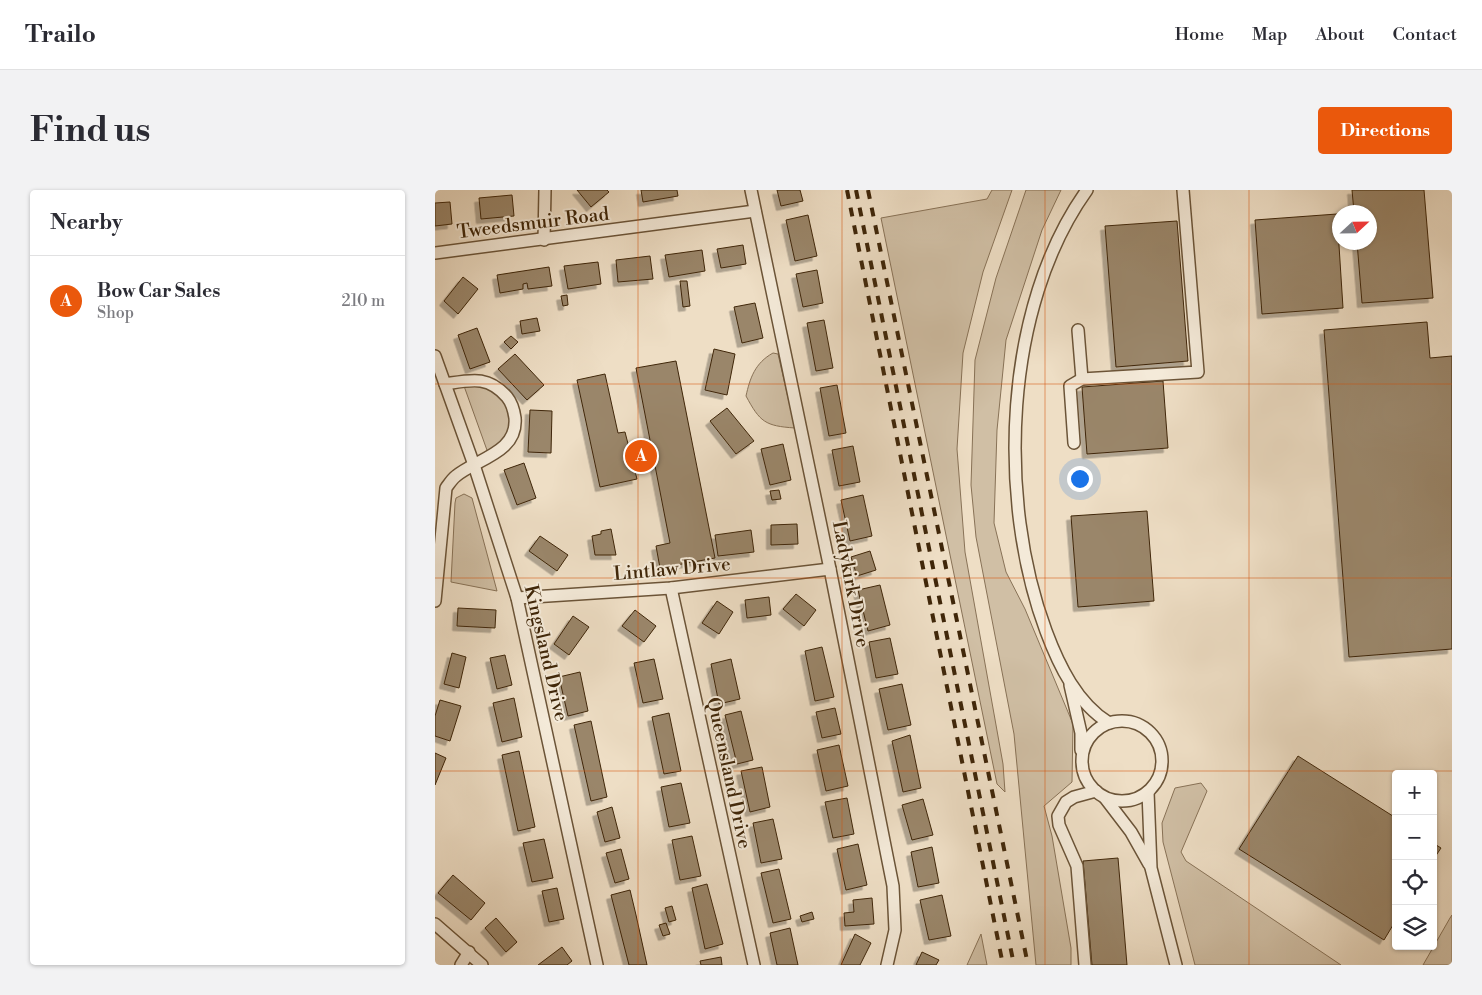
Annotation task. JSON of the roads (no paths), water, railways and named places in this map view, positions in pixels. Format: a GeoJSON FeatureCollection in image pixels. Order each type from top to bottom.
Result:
{"type":"FeatureCollection","features":[{"type":"Feature","properties":{"kind":"street"},"geometry":{"type":"LineString","coordinates":[[544,240],[545,190]]}},
{"type":"Feature","properties":{"kind":"street","name":"Ladykirk Drive"},"geometry":{"type":"LineString","coordinates":[[751,190],[830,569],[893,886],[895,930],[887,965]]}},
{"type":"Feature","properties":{"kind":"street"},"geometry":{"type":"LineString","coordinates":[[1087,190],[1079,201],[1045,267],[1030,318],[1014,438],[1018,507],[1029,578],[1053,647],[1069,681],[1081,733],[1083,768],[1100,794],[1131,832],[1151,868]]}},
{"type":"Feature","properties":{"kind":"street"},"geometry":{"type":"LineString","coordinates":[[1074,443],[1070,386],[1082,379],[1199,372],[1183,190]]}},
{"type":"Feature","properties":{"kind":"street","name":"Tweedsmuir Road"},"geometry":{"type":"LineString","coordinates":[[435,253],[755,211]]}},
{"type":"Feature","properties":{"kind":"street"},"geometry":{"type":"LineString","coordinates":[[1079,330],[1082,379]]}},
{"type":"Feature","properties":{"kind":"street","name":"Kingsland Drive"},"geometry":{"type":"LineString","coordinates":[[435,356],[474,465],[517,598],[597,965]]}},
{"type":"Feature","properties":{"kind":"street"},"geometry":{"type":"LineString","coordinates":[[435,601],[446,488],[456,476],[497,452],[511,439],[515,425],[514,411],[509,400],[496,385],[477,380],[445,384]]}},
{"type":"Feature","properties":{"kind":"street","name":"Lintlaw Drive"},"geometry":{"type":"LineString","coordinates":[[517,598],[671,588],[830,569]]}},
{"type":"Feature","properties":{"kind":"street","name":"Queensland Drive"},"geometry":{"type":"LineString","coordinates":[[671,588],[753,965]]}},
{"type":"Feature","properties":{"kind":"street"},"geometry":{"type":"LineString","coordinates":[[1069,681],[1089,707],[1109,723]]}},
{"type":"Feature","properties":{"kind":"street"},"geometry":{"type":"LineString","coordinates":[[1085,965],[1077,866],[1058,820],[1062,808],[1074,797],[1082,783],[1087,741],[1094,732],[1109,723],[1132,722],[1146,729],[1155,739],[1162,758],[1160,773],[1148,792],[1151,868],[1176,965]]}},
{"type":"Feature","properties":{"kind":"street"},"geometry":{"type":"LineString","coordinates":[[1074,797],[1100,794],[1117,801],[1129,800],[1148,792]]}},
{"type":"Feature","properties":{"kind":"street"},"geometry":{"type":"LineString","coordinates":[[435,924],[482,965]]}},
{"type":"Feature","properties":{"kind":"street"},"geometry":{"type":"LineString","coordinates":[[461,965],[469,952]]}},
{"type":"Feature","properties":{"kind":"railway"},"geometry":{"type":"LineString","coordinates":[[847,190],[1003,965]]}},
{"type":"Feature","properties":{"kind":"railway"},"geometry":{"type":"LineString","coordinates":[[856,190],[1014,965]]}},
{"type":"Feature","properties":{"kind":"railway"},"geometry":{"type":"LineString","coordinates":[[868,190],[1028,965]]}},
{"type":"Feature","properties":{"kind":"place","name":"Bow Car Sales"},"geometry":{"type":"Point","coordinates":[641,456]}}]}
